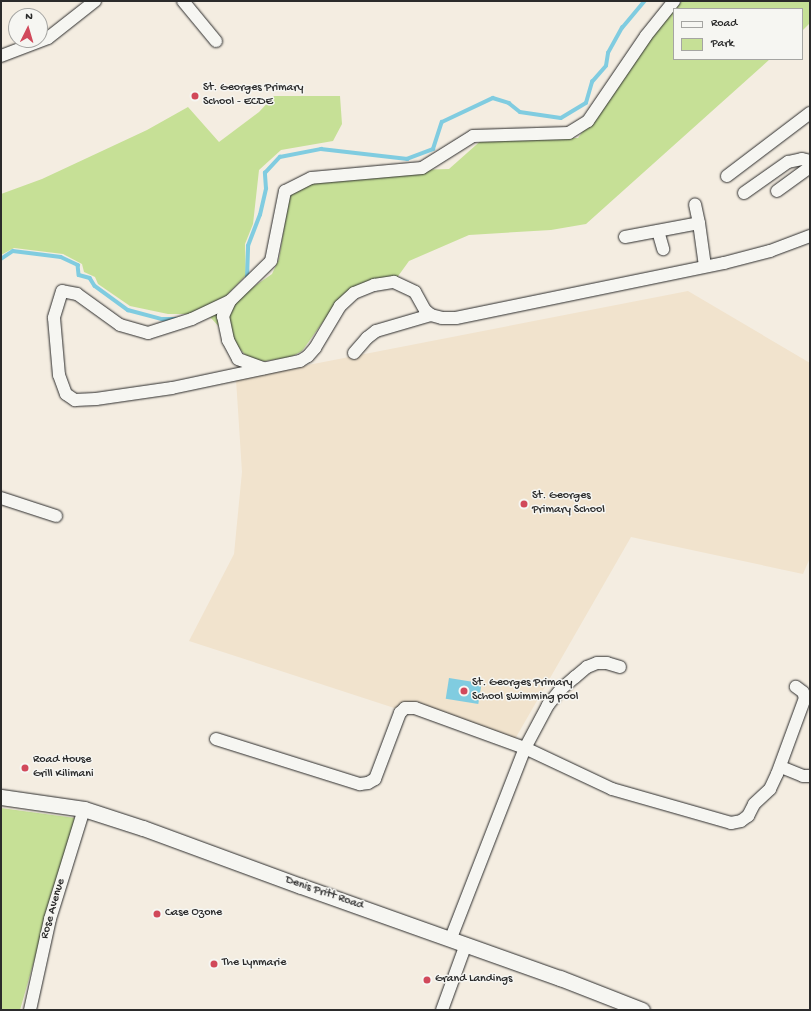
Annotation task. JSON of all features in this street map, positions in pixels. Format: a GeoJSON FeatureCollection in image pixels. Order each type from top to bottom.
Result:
{"type":"FeatureCollection","features":[{"type":"Feature","properties":{"kind":"main road","name":"Denis Pritt Road"},"geometry":{"type":"LineString","coordinates":[[1,797],[84,809],[143,828],[293,884],[451,938],[642,1010]]}},
{"type":"Feature","properties":{"kind":"street"},"geometry":{"type":"LineString","coordinates":[[1,56],[48,38],[95,1]]}},
{"type":"Feature","properties":{"kind":"street"},"geometry":{"type":"LineString","coordinates":[[183,1],[216,41]]}},
{"type":"Feature","properties":{"kind":"street"},"geometry":{"type":"LineString","coordinates":[[674,1],[646,36],[588,121],[569,133],[472,136],[422,168],[310,178],[286,191],[272,261],[230,301],[192,318],[148,333],[120,325],[77,294],[62,291],[54,318],[59,375],[66,394],[75,400],[96,399],[172,388],[300,361],[308,356],[340,306],[354,293],[374,285],[394,282],[415,292],[425,310],[431,315],[442,318],[456,318],[770,251],[810,236]]}},
{"type":"Feature","properties":{"kind":"street"},"geometry":{"type":"LineString","coordinates":[[727,176],[809,117]]}},
{"type":"Feature","properties":{"kind":"street"},"geometry":{"type":"LineString","coordinates":[[744,192],[788,162],[802,159],[810,161]]}},
{"type":"Feature","properties":{"kind":"street"},"geometry":{"type":"LineString","coordinates":[[777,191],[810,167]]}},
{"type":"Feature","properties":{"kind":"street"},"geometry":{"type":"LineString","coordinates":[[695,204],[705,266]]}},
{"type":"Feature","properties":{"kind":"street"},"geometry":{"type":"LineString","coordinates":[[625,237],[699,223]]}},
{"type":"Feature","properties":{"kind":"street"},"geometry":{"type":"LineString","coordinates":[[658,230],[663,249]]}},
{"type":"Feature","properties":{"kind":"street"},"geometry":{"type":"LineString","coordinates":[[230,301],[223,316],[228,340],[238,359],[264,368]]}},
{"type":"Feature","properties":{"kind":"street"},"geometry":{"type":"LineString","coordinates":[[354,353],[367,338],[376,331],[431,315]]}},
{"type":"Feature","properties":{"kind":"street"},"geometry":{"type":"LineString","coordinates":[[1,498],[56,516]]}},
{"type":"Feature","properties":{"kind":"street"},"geometry":{"type":"LineString","coordinates":[[451,938],[525,748],[548,705],[570,681],[587,667],[597,663],[608,663],[620,667]]}},
{"type":"Feature","properties":{"kind":"street"},"geometry":{"type":"LineString","coordinates":[[216,738],[360,784],[368,783],[375,779],[400,713],[405,708],[415,708],[525,748],[612,789],[731,823],[740,821],[748,816],[754,804],[770,789],[781,767],[805,698],[803,692],[796,687]]}},
{"type":"Feature","properties":{"kind":"street"},"geometry":{"type":"LineString","coordinates":[[781,767],[803,776],[810,776]]}},
{"type":"Feature","properties":{"kind":"street","name":"Rose Avenue"},"geometry":{"type":"LineString","coordinates":[[30,1010],[50,918],[84,809]]}},
{"type":"Feature","properties":{"kind":"street"},"geometry":{"type":"LineString","coordinates":[[442,1010],[466,944]]}},
{"type":"Feature","properties":{"kind":"shaded area","name":"St. Georges Primary School"},"geometry":{"type":"Polygon","coordinates":[[[688,291],[810,363],[810,558],[803,574],[631,537],[511,746],[189,641],[234,554],[242,472],[236,379],[688,291]]]}},
{"type":"Feature","properties":{"kind":"green space"},"geometry":{"type":"Polygon","coordinates":[[[682,1],[810,1],[810,23],[803,30],[803,8],[676,8],[682,1]]]}},
{"type":"Feature","properties":{"kind":"green space"},"geometry":{"type":"Polygon","coordinates":[[[673,11],[673,60],[769,60],[586,224],[551,230],[469,235],[409,261],[396,279],[374,279],[352,292],[325,319],[302,351],[291,357],[253,363],[210,317],[272,274],[279,259],[290,192],[300,183],[381,171],[449,169],[485,137],[578,138],[653,34],[673,11]]]}},
{"type":"Feature","properties":{"kind":"green space"},"geometry":{"type":"Polygon","coordinates":[[[274,96],[340,96],[342,124],[333,141],[281,150],[259,170],[253,224],[245,244],[246,275],[226,296],[190,314],[168,314],[130,306],[98,284],[95,277],[84,272],[82,264],[63,254],[14,248],[1,255],[1,194],[42,179],[147,130],[188,107],[219,142],[259,112],[274,96]]]}},
{"type":"Feature","properties":{"kind":"green space"},"geometry":{"type":"Polygon","coordinates":[[[1,808],[75,818],[20,1010],[1,1010],[1,808]]]}},
{"type":"Feature","properties":{"kind":"water","name":"St. Georges Primary School swimming pool"},"geometry":{"type":"Polygon","coordinates":[[[449,678],[482,683],[478,704],[446,699],[449,678]]]}},
{"type":"Feature","properties":{"kind":"waterway"},"geometry":{"type":"LineString","coordinates":[[247,278],[248,246],[260,215],[266,189],[265,173],[280,157],[321,149],[407,159],[433,149],[442,122],[493,98],[509,103],[520,112],[561,118],[586,103],[592,82],[606,66],[608,53],[622,28],[645,1]]}},
{"type":"Feature","properties":{"kind":"waterway"},"geometry":{"type":"LineString","coordinates":[[1,259],[13,251],[61,257],[78,265],[79,275],[90,278],[95,286],[128,310],[162,319],[177,319]]}},
{"type":"Feature","properties":{"kind":"place","name":"St. Georges Primary School - ECDE"},"geometry":{"type":"Point","coordinates":[195,96]}},
{"type":"Feature","properties":{"kind":"place","name":"St. Georges Primary School"},"geometry":{"type":"Point","coordinates":[524,504]}},
{"type":"Feature","properties":{"kind":"place","name":"St. Georges Primary School swimming pool"},"geometry":{"type":"Point","coordinates":[464,691]}},
{"type":"Feature","properties":{"kind":"place","name":"Road House Grill Kilimani"},"geometry":{"type":"Point","coordinates":[25,768]}},
{"type":"Feature","properties":{"kind":"place","name":"Case Ozone"},"geometry":{"type":"Point","coordinates":[157,914]}},
{"type":"Feature","properties":{"kind":"place","name":"The Lynmarie"},"geometry":{"type":"Point","coordinates":[214,964]}},
{"type":"Feature","properties":{"kind":"place","name":"Grand Landings"},"geometry":{"type":"Point","coordinates":[427,980]}}]}
